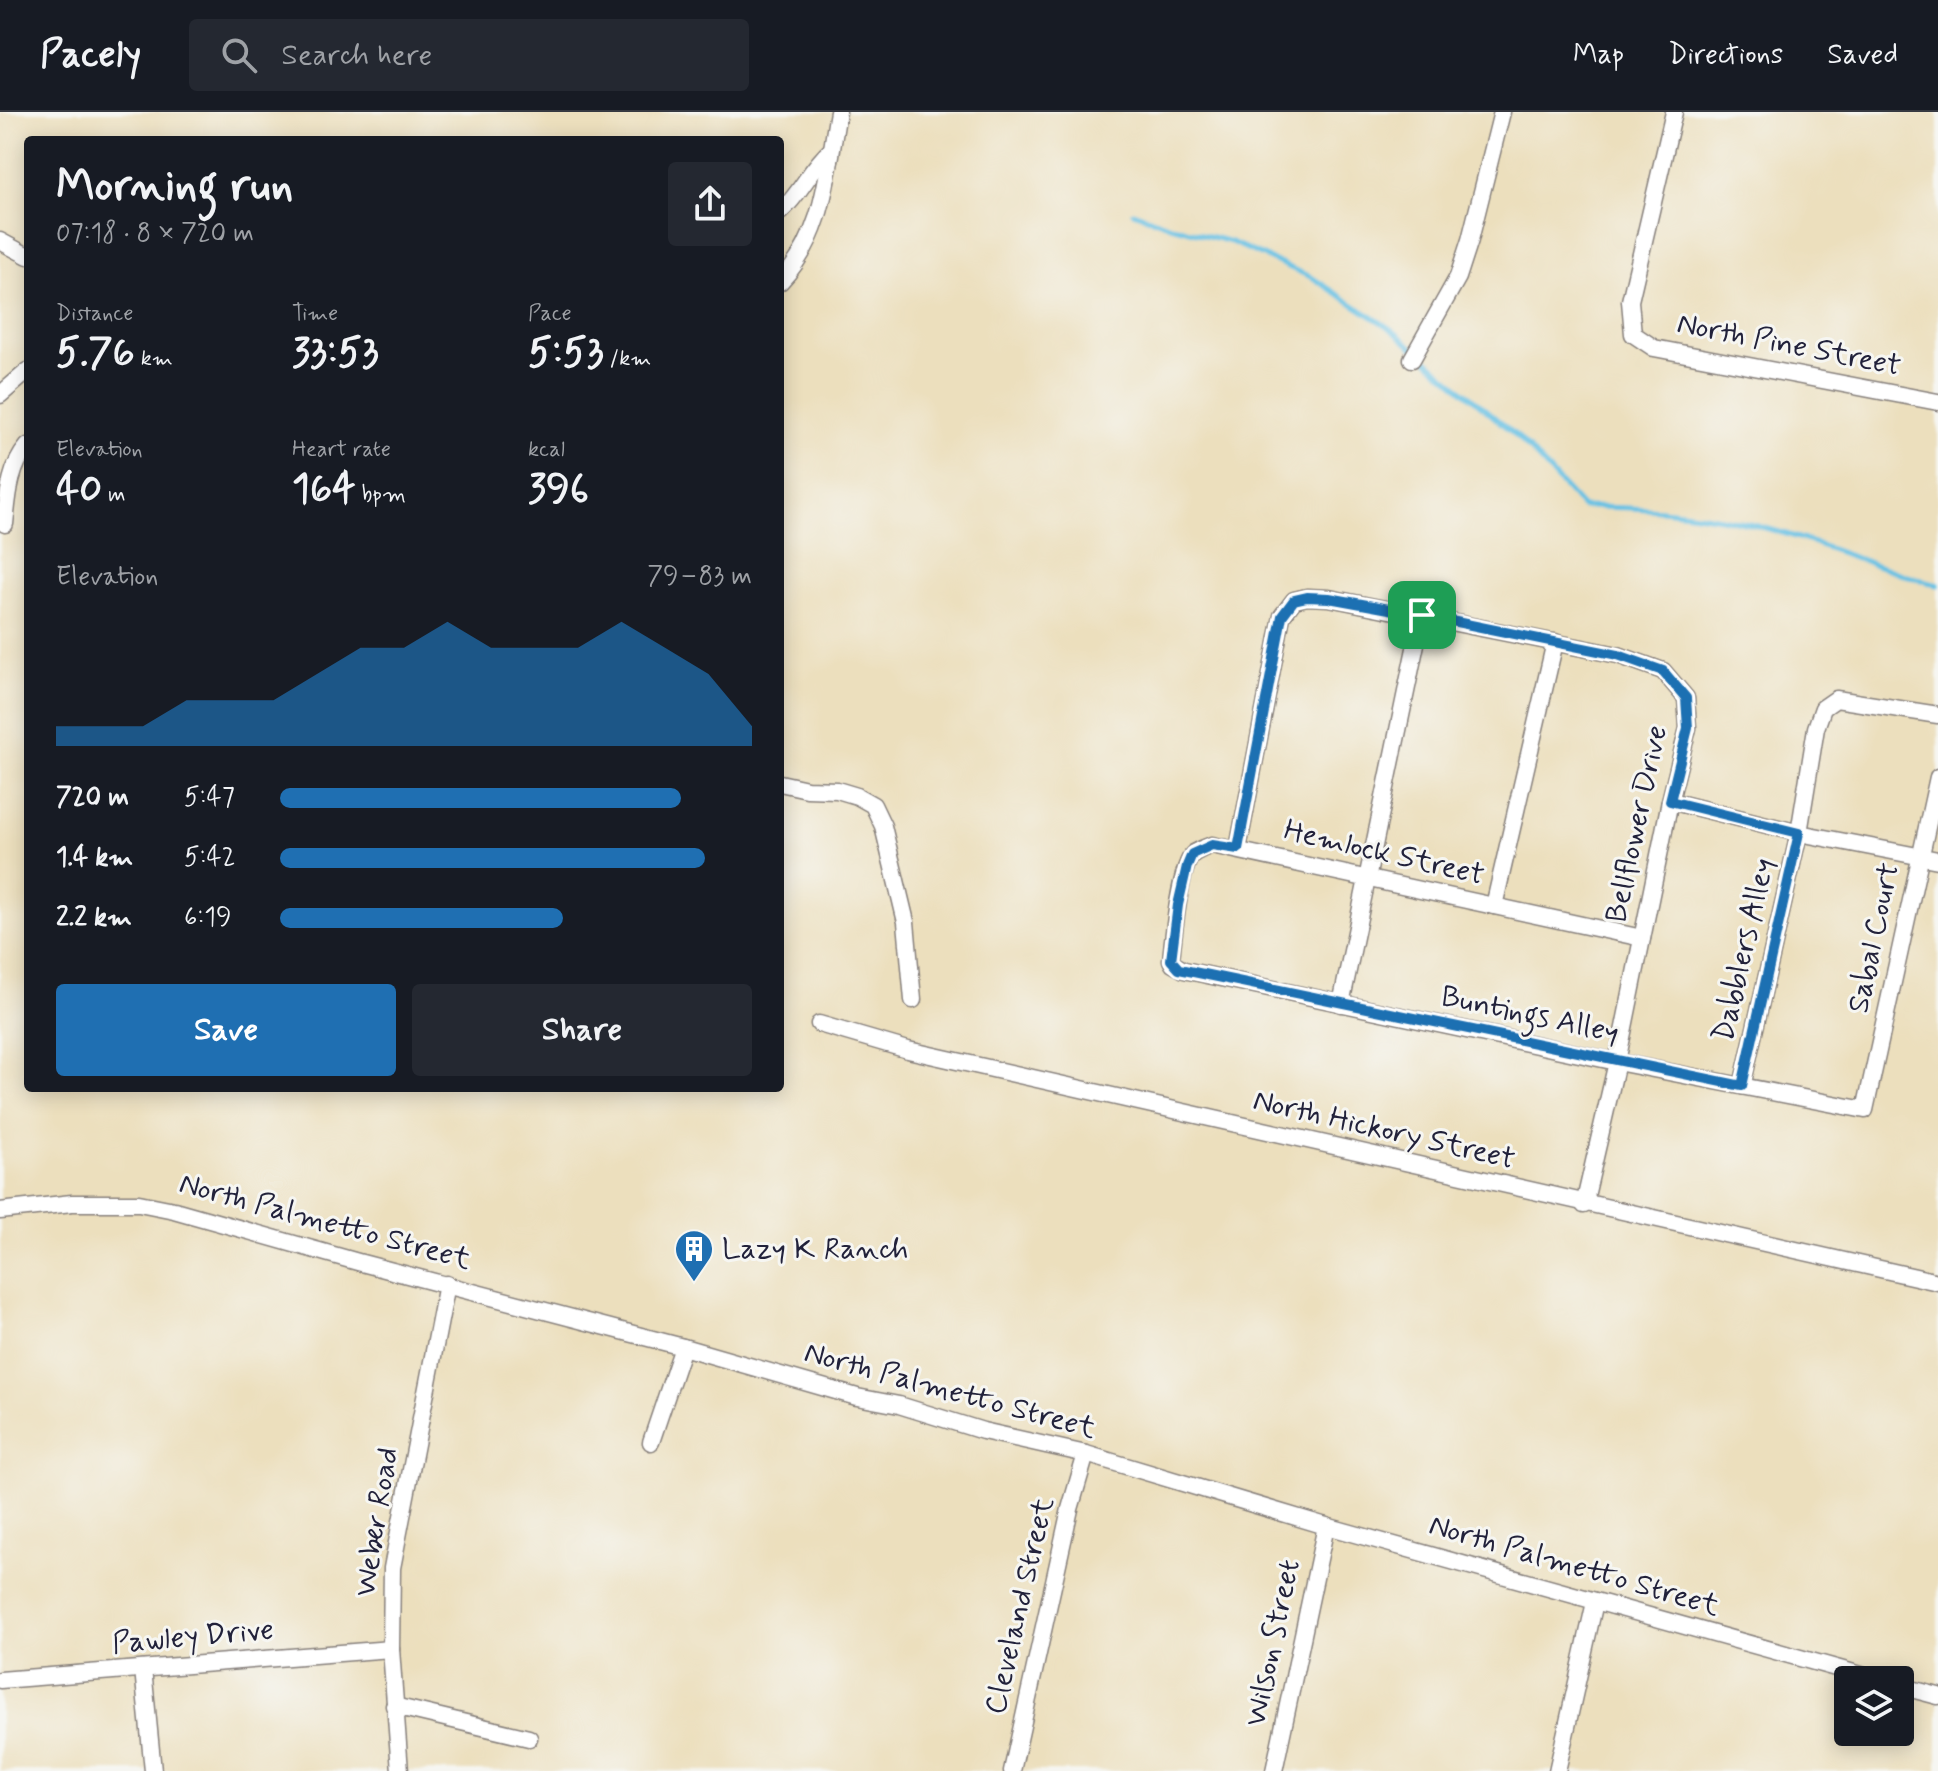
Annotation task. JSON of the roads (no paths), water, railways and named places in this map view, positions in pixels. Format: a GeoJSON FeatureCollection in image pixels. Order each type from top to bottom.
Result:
{"type":"FeatureCollection","features":[{"type":"Feature","properties":{"kind":"street"},"geometry":{"type":"LineString","coordinates":[[784,278],[793,268],[816,227],[828,178],[838,112]]}},
{"type":"Feature","properties":{"kind":"street"},"geometry":{"type":"LineString","coordinates":[[1412,359],[1458,277],[1502,112]]}},
{"type":"Feature","properties":{"kind":"street","name":"North Pine Street"},"geometry":{"type":"LineString","coordinates":[[1674,112],[1630,301],[1633,334],[1654,348],[1938,402]]}},
{"type":"Feature","properties":{"kind":"street"},"geometry":{"type":"LineString","coordinates":[[819,215],[786,206],[816,163],[831,150]]}},
{"type":"Feature","properties":{"kind":"street"},"geometry":{"type":"LineString","coordinates":[[0,241],[24,254]]}},
{"type":"Feature","properties":{"kind":"street"},"geometry":{"type":"LineString","coordinates":[[0,395],[24,374]]}},
{"type":"Feature","properties":{"kind":"street"},"geometry":{"type":"LineString","coordinates":[[5,524],[9,482],[24,453]]}},
{"type":"Feature","properties":{"kind":"street","name":"Bellflower Drive"},"geometry":{"type":"LineString","coordinates":[[1238,849],[1282,616],[1294,600],[1329,598],[1422,615],[1618,655],[1663,671],[1686,698],[1688,728],[1584,1205]]}},
{"type":"Feature","properties":{"kind":"street"},"geometry":{"type":"LineString","coordinates":[[1341,1004],[1422,615]]}},
{"type":"Feature","properties":{"kind":"street"},"geometry":{"type":"LineString","coordinates":[[1494,906],[1555,642]]}},
{"type":"Feature","properties":{"kind":"street","name":"Dabblers Alley"},"geometry":{"type":"LineString","coordinates":[[1742,1086],[1799,833],[1816,728],[1823,708],[1836,699],[1938,715]]}},
{"type":"Feature","properties":{"kind":"street","name":"Sabal Court"},"geometry":{"type":"LineString","coordinates":[[1865,1110],[1938,777]]}},
{"type":"Feature","properties":{"kind":"street"},"geometry":{"type":"LineString","coordinates":[[784,784],[807,789],[837,790],[873,805],[883,826],[906,922],[913,1000]]}},
{"type":"Feature","properties":{"kind":"street"},"geometry":{"type":"LineString","coordinates":[[1670,801],[1799,833],[1938,860]]}},
{"type":"Feature","properties":{"kind":"street","name":"Hemlock Street"},"geometry":{"type":"LineString","coordinates":[[1184,970],[1171,960],[1178,905],[1192,854],[1212,845],[1642,938]]}},
{"type":"Feature","properties":{"kind":"street","name":"Buntings Alley"},"geometry":{"type":"LineString","coordinates":[[1184,970],[1617,1062],[1865,1110]]}},
{"type":"Feature","properties":{"kind":"street","name":"North Hickory Street"},"geometry":{"type":"LineString","coordinates":[[819,1024],[908,1050],[1584,1205],[1938,1282]]}},
{"type":"Feature","properties":{"kind":"street","name":"North Palmetto Street"},"geometry":{"type":"LineString","coordinates":[[0,1211],[72,1203],[139,1203],[683,1347],[983,1431],[1086,1454],[1326,1526],[1834,1668]]}},
{"type":"Feature","properties":{"kind":"street","name":"Weber Road"},"geometry":{"type":"LineString","coordinates":[[400,1771],[391,1649],[392,1568],[447,1284]]}},
{"type":"Feature","properties":{"kind":"street"},"geometry":{"type":"LineString","coordinates":[[651,1442],[683,1347]]}},
{"type":"Feature","properties":{"kind":"street","name":"Cleveland Street"},"geometry":{"type":"LineString","coordinates":[[1012,1771],[1070,1509],[1086,1454]]}},
{"type":"Feature","properties":{"kind":"street","name":"Wilson Street"},"geometry":{"type":"LineString","coordinates":[[1274,1771],[1326,1526]]}},
{"type":"Feature","properties":{"kind":"street"},"geometry":{"type":"LineString","coordinates":[[1557,1771],[1595,1602]]}},
{"type":"Feature","properties":{"kind":"street","name":"Pawley Drive"},"geometry":{"type":"LineString","coordinates":[[0,1680],[391,1649]]}},
{"type":"Feature","properties":{"kind":"street"},"geometry":{"type":"LineString","coordinates":[[143,1669],[153,1771]]}},
{"type":"Feature","properties":{"kind":"street"},"geometry":{"type":"LineString","coordinates":[[1914,1690],[1938,1696]]}},
{"type":"Feature","properties":{"kind":"street"},"geometry":{"type":"LineString","coordinates":[[394,1706],[529,1738]]}},
{"type":"Feature","properties":{"kind":"waterway"},"geometry":{"type":"LineString","coordinates":[[1133,212],[1231,242],[1313,278],[1391,329],[1520,439],[1582,507],[1661,510],[1740,522],[1790,535],[1938,585]]}},
{"type":"Feature","properties":{"kind":"place","name":"Lazy K Ranch"},"geometry":{"type":"Point","coordinates":[694,1283]}}]}
